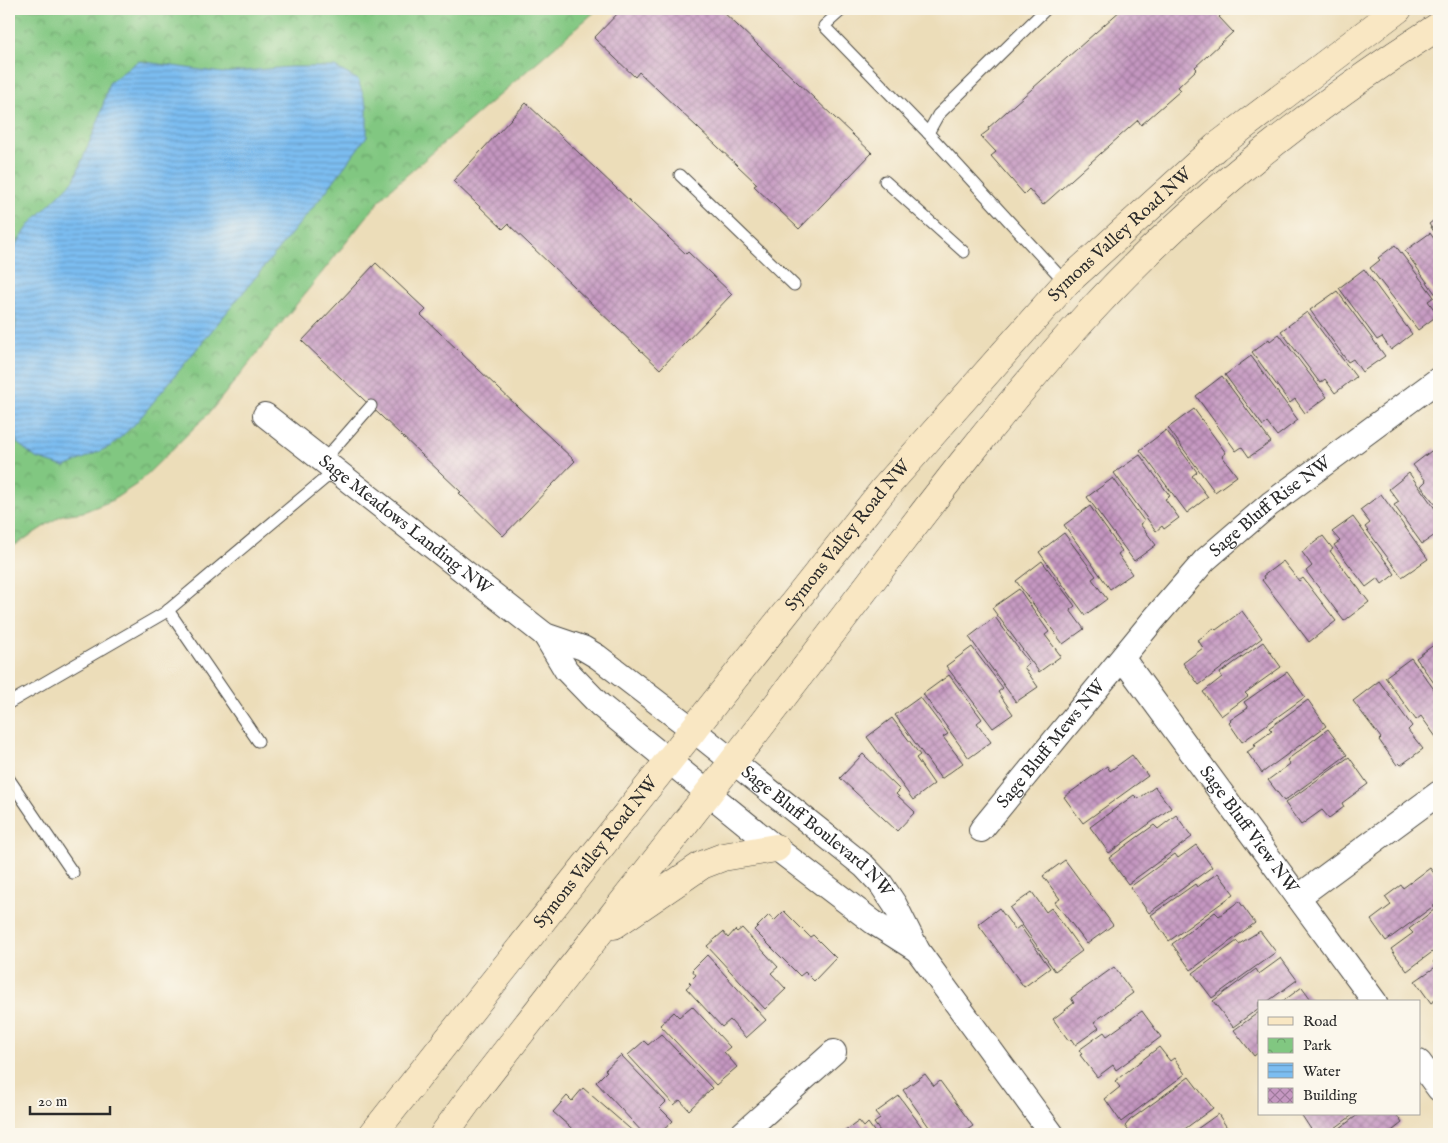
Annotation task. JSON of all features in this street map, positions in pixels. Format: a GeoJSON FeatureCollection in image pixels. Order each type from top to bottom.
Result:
{"type":"FeatureCollection","features":[{"type":"Feature","properties":{"kind":"main road","name":"Symons Valley Road NW"},"geometry":{"type":"LineString","coordinates":[[373,1134],[884,489],[1066,283],[1216,147],[1398,9]]}},
{"type":"Feature","properties":{"kind":"main road","name":"Symons Valley Road NW"},"geometry":{"type":"LineString","coordinates":[[444,1134],[970,453],[1091,310],[1215,190],[1374,68],[1439,26]]}},
{"type":"Feature","properties":{"kind":"main road"},"geometry":{"type":"LineString","coordinates":[[592,940],[702,865],[722,857],[776,848]]}},
{"type":"Feature","properties":{"kind":"street","name":"Sage Bluff Rise NW"},"geometry":{"type":"LineString","coordinates":[[1122,659],[1205,560],[1270,504],[1439,379]]}},
{"type":"Feature","properties":{"kind":"street","name":"Sage Meadows Landing NW"},"geometry":{"type":"LineString","coordinates":[[265,415],[545,634],[583,648],[598,657],[692,730]]}},
{"type":"Feature","properties":{"kind":"street","name":"Sage Meadows Landing NW"},"geometry":{"type":"LineString","coordinates":[[545,634],[566,670],[582,688],[668,760]]}},
{"type":"Feature","properties":{"kind":"street","name":"Sage Bluff Mews NW"},"geometry":{"type":"LineString","coordinates":[[981,830],[1122,659]]}},
{"type":"Feature","properties":{"kind":"street","name":"Sage Bluff View NW"},"geometry":{"type":"LineString","coordinates":[[1122,659],[1374,1000]]}},
{"type":"Feature","properties":{"kind":"street","name":"Sage Bluff Boulevard NW"},"geometry":{"type":"LineString","coordinates":[[692,730],[864,866],[882,884],[896,906],[918,951],[1052,1134]]}},
{"type":"Feature","properties":{"kind":"street","name":"Sage Bluff Boulevard NW"},"geometry":{"type":"LineString","coordinates":[[668,760],[776,848],[873,922],[918,951]]}},
{"type":"Feature","properties":{"kind":"street"},"geometry":{"type":"LineString","coordinates":[[1298,897],[1439,793]]}},
{"type":"Feature","properties":{"kind":"street"},"geometry":{"type":"LineString","coordinates":[[742,1134],[834,1052]]}},
{"type":"Feature","properties":{"kind":"street"},"geometry":{"type":"LineString","coordinates":[[1420,1063],[1439,1089]]}},
{"type":"Feature","properties":{"kind":"lane"},"geometry":{"type":"LineString","coordinates":[[843,9],[824,26],[928,133],[1066,283]]}},
{"type":"Feature","properties":{"kind":"lane"},"geometry":{"type":"LineString","coordinates":[[928,133],[938,114],[1046,9]]}},
{"type":"Feature","properties":{"kind":"lane"},"geometry":{"type":"LineString","coordinates":[[680,175],[794,285]]}},
{"type":"Feature","properties":{"kind":"lane"},"geometry":{"type":"LineString","coordinates":[[885,180],[964,252]]}},
{"type":"Feature","properties":{"kind":"lane"},"geometry":{"type":"LineString","coordinates":[[9,703],[168,610],[329,466],[371,406]]}},
{"type":"Feature","properties":{"kind":"lane"},"geometry":{"type":"LineString","coordinates":[[168,610],[258,741]]}},
{"type":"Feature","properties":{"kind":"lane"},"geometry":{"type":"LineString","coordinates":[[9,779],[73,873]]}},
{"type":"Feature","properties":{"kind":"green space"},"geometry":{"type":"Polygon","coordinates":[[[9,9],[598,9],[385,194],[210,412],[137,484],[111,501],[83,512],[62,515],[9,549],[9,9]]]}},
{"type":"Feature","properties":{"kind":"water"},"geometry":{"type":"Polygon","coordinates":[[[138,61],[222,73],[290,67],[335,67],[358,80],[367,106],[367,136],[327,190],[136,423],[111,446],[65,467],[36,458],[17,443],[9,407],[9,372],[16,323],[11,278],[13,249],[31,223],[74,180],[99,119],[109,83],[138,61]]]}},
{"type":"Feature","properties":{"kind":"building"},"geometry":{"type":"Polygon","coordinates":[[[622,9],[720,9],[872,153],[799,229],[754,186],[757,184],[639,72],[635,77],[594,38],[622,9]]]}},
{"type":"Feature","properties":{"kind":"building"},"geometry":{"type":"Polygon","coordinates":[[[1122,9],[1219,9],[1223,13],[1219,17],[1233,32],[1195,67],[1197,69],[1178,87],[1181,90],[1141,125],[1138,120],[1043,205],[1029,189],[1024,194],[991,156],[996,152],[981,136],[1122,9]]]}},
{"type":"Feature","properties":{"kind":"building"},"geometry":{"type":"Polygon","coordinates":[[[526,103],[686,254],[688,252],[732,294],[660,369],[508,224],[503,229],[453,181],[526,103]]]}},
{"type":"Feature","properties":{"kind":"building"},"geometry":{"type":"Polygon","coordinates":[[[1439,212],[1439,239],[1429,224],[1438,217],[1436,214],[1439,212]]]}},
{"type":"Feature","properties":{"kind":"building"},"geometry":{"type":"Polygon","coordinates":[[[1430,233],[1439,246],[1439,299],[1405,251],[1430,233]]]}},
{"type":"Feature","properties":{"kind":"building"},"geometry":{"type":"Polygon","coordinates":[[[1395,245],[1434,297],[1428,301],[1438,315],[1418,330],[1370,268],[1380,260],[1378,258],[1395,245]]]}},
{"type":"Feature","properties":{"kind":"building"},"geometry":{"type":"Polygon","coordinates":[[[376,263],[426,310],[421,315],[575,461],[503,536],[459,493],[461,492],[302,341],[376,263]]]}},
{"type":"Feature","properties":{"kind":"building"},"geometry":{"type":"Polygon","coordinates":[[[1364,269],[1412,334],[1391,350],[1382,337],[1377,340],[1339,288],[1364,269]]]}},
{"type":"Feature","properties":{"kind":"building"},"geometry":{"type":"Polygon","coordinates":[[[1337,291],[1385,356],[1362,372],[1353,359],[1348,362],[1310,310],[1337,291]]]}},
{"type":"Feature","properties":{"kind":"building"},"geometry":{"type":"Polygon","coordinates":[[[1307,312],[1356,377],[1335,393],[1325,379],[1320,383],[1281,331],[1307,312]]]}},
{"type":"Feature","properties":{"kind":"building"},"geometry":{"type":"Polygon","coordinates":[[[1279,334],[1327,397],[1305,413],[1295,399],[1290,403],[1252,352],[1279,334]]]}},
{"type":"Feature","properties":{"kind":"building"},"geometry":{"type":"Polygon","coordinates":[[[1251,356],[1298,420],[1277,436],[1267,423],[1263,426],[1225,375],[1251,356]]]}},
{"type":"Feature","properties":{"kind":"building"},"geometry":{"type":"Polygon","coordinates":[[[1222,376],[1271,442],[1249,457],[1242,447],[1236,451],[1196,396],[1222,376]]]}},
{"type":"Feature","properties":{"kind":"building"},"geometry":{"type":"Polygon","coordinates":[[[1194,409],[1226,453],[1222,456],[1237,476],[1215,492],[1168,428],[1194,409]]]}},
{"type":"Feature","properties":{"kind":"building"},"geometry":{"type":"Polygon","coordinates":[[[1166,430],[1197,472],[1192,476],[1208,497],[1187,513],[1140,450],[1166,430]]]}},
{"type":"Feature","properties":{"kind":"building"},"geometry":{"type":"Polygon","coordinates":[[[1435,448],[1439,454],[1439,509],[1421,486],[1426,481],[1413,465],[1435,448]]]}},
{"type":"Feature","properties":{"kind":"building"},"geometry":{"type":"Polygon","coordinates":[[[1140,455],[1170,496],[1165,499],[1179,518],[1164,529],[1162,526],[1156,531],[1114,473],[1140,455]]]}},
{"type":"Feature","properties":{"kind":"building"},"geometry":{"type":"Polygon","coordinates":[[[1409,473],[1439,514],[1439,541],[1435,535],[1422,544],[1394,505],[1399,502],[1389,489],[1409,473]]]}},
{"type":"Feature","properties":{"kind":"building"},"geometry":{"type":"Polygon","coordinates":[[[1113,478],[1144,521],[1140,524],[1156,545],[1134,561],[1087,497],[1113,478]]]}},
{"type":"Feature","properties":{"kind":"building"},"geometry":{"type":"Polygon","coordinates":[[[1381,494],[1428,559],[1402,577],[1365,527],[1370,523],[1360,510],[1381,494]]]}},
{"type":"Feature","properties":{"kind":"building"},"geometry":{"type":"Polygon","coordinates":[[[1090,506],[1122,551],[1118,554],[1132,574],[1110,589],[1064,525],[1090,506]]]}},
{"type":"Feature","properties":{"kind":"building"},"geometry":{"type":"Polygon","coordinates":[[[1353,517],[1395,574],[1382,584],[1378,578],[1366,587],[1334,545],[1340,541],[1332,532],[1353,517]]]}},
{"type":"Feature","properties":{"kind":"building"},"geometry":{"type":"Polygon","coordinates":[[[1064,533],[1096,576],[1092,579],[1107,599],[1085,615],[1039,552],[1064,533]]]}},
{"type":"Feature","properties":{"kind":"building"},"geometry":{"type":"Polygon","coordinates":[[[1323,536],[1333,549],[1330,551],[1369,602],[1344,621],[1306,571],[1312,566],[1302,552],[1323,536]]]}},
{"type":"Feature","properties":{"kind":"building"},"geometry":{"type":"Polygon","coordinates":[[[1042,561],[1075,606],[1070,610],[1084,629],[1063,644],[1016,581],[1042,561]]]}},
{"type":"Feature","properties":{"kind":"building"},"geometry":{"type":"Polygon","coordinates":[[[1283,561],[1299,581],[1303,578],[1336,621],[1309,642],[1262,580],[1263,576],[1283,561]]]}},
{"type":"Feature","properties":{"kind":"building"},"geometry":{"type":"Polygon","coordinates":[[[1019,589],[1049,632],[1045,635],[1061,656],[1039,672],[992,608],[1019,589]]]}},
{"type":"Feature","properties":{"kind":"building"},"geometry":{"type":"Polygon","coordinates":[[[1242,611],[1262,638],[1199,685],[1183,663],[1203,648],[1198,640],[1214,628],[1216,630],[1242,611]]]}},
{"type":"Feature","properties":{"kind":"building"},"geometry":{"type":"Polygon","coordinates":[[[995,617],[1029,663],[1024,667],[1038,687],[1016,702],[969,637],[995,617]]]}},
{"type":"Feature","properties":{"kind":"building"},"geometry":{"type":"Polygon","coordinates":[[[1439,641],[1439,690],[1416,658],[1439,641]]]}},
{"type":"Feature","properties":{"kind":"building"},"geometry":{"type":"Polygon","coordinates":[[[1263,642],[1281,667],[1245,693],[1248,696],[1221,716],[1203,692],[1222,677],[1220,673],[1263,642]]]}},
{"type":"Feature","properties":{"kind":"building"},"geometry":{"type":"Polygon","coordinates":[[[972,647],[1003,688],[998,692],[1013,714],[993,728],[946,666],[972,647]]]}},
{"type":"Feature","properties":{"kind":"building"},"geometry":{"type":"Polygon","coordinates":[[[1411,658],[1439,696],[1439,734],[1436,737],[1421,716],[1416,720],[1385,677],[1411,658]]]}},
{"type":"Feature","properties":{"kind":"building"},"geometry":{"type":"Polygon","coordinates":[[[1287,672],[1305,697],[1242,742],[1229,723],[1230,720],[1248,708],[1244,702],[1287,672]]]}},
{"type":"Feature","properties":{"kind":"building"},"geometry":{"type":"Polygon","coordinates":[[[949,675],[982,719],[977,723],[991,742],[969,758],[923,694],[949,675]]]}},
{"type":"Feature","properties":{"kind":"building"},"geometry":{"type":"Polygon","coordinates":[[[1379,681],[1412,726],[1408,730],[1423,749],[1401,765],[1399,763],[1397,765],[1379,740],[1381,738],[1353,701],[1379,681]]]}},
{"type":"Feature","properties":{"kind":"building"},"geometry":{"type":"Polygon","coordinates":[[[920,697],[948,734],[943,737],[963,763],[941,779],[895,715],[920,697]]]}},
{"type":"Feature","properties":{"kind":"building"},"geometry":{"type":"Polygon","coordinates":[[[1308,700],[1326,726],[1262,773],[1247,752],[1256,746],[1254,744],[1272,731],[1269,728],[1308,700]]]}},
{"type":"Feature","properties":{"kind":"building"},"geometry":{"type":"Polygon","coordinates":[[[892,718],[920,755],[916,758],[934,784],[913,800],[867,737],[892,718]]]}},
{"type":"Feature","properties":{"kind":"building"},"geometry":{"type":"Polygon","coordinates":[[[1328,729],[1347,755],[1284,801],[1268,780],[1290,764],[1287,760],[1328,729]]]}},
{"type":"Feature","properties":{"kind":"building"},"geometry":{"type":"Polygon","coordinates":[[[863,754],[900,790],[896,794],[915,812],[897,831],[840,778],[863,754]]]}},
{"type":"Feature","properties":{"kind":"building"},"geometry":{"type":"Polygon","coordinates":[[[1132,755],[1148,776],[1083,823],[1064,797],[1107,766],[1110,771],[1132,755]]]}},
{"type":"Feature","properties":{"kind":"building"},"geometry":{"type":"Polygon","coordinates":[[[1349,757],[1368,784],[1342,803],[1344,807],[1329,818],[1322,810],[1301,825],[1285,803],[1349,757]]]}},
{"type":"Feature","properties":{"kind":"building"},"geometry":{"type":"Polygon","coordinates":[[[1155,787],[1171,808],[1109,853],[1090,827],[1134,795],[1138,799],[1155,787]]]}},
{"type":"Feature","properties":{"kind":"building"},"geometry":{"type":"Polygon","coordinates":[[[1176,815],[1192,837],[1128,884],[1109,858],[1154,825],[1158,829],[1176,815]]]}},
{"type":"Feature","properties":{"kind":"building"},"geometry":{"type":"Polygon","coordinates":[[[1196,845],[1212,867],[1149,913],[1130,887],[1175,854],[1178,858],[1196,845]]]}},
{"type":"Feature","properties":{"kind":"building"},"geometry":{"type":"Polygon","coordinates":[[[1065,860],[1113,925],[1087,944],[1055,902],[1060,899],[1043,876],[1065,860]]]}},
{"type":"Feature","properties":{"kind":"building"},"geometry":{"type":"Polygon","coordinates":[[[1430,868],[1439,880],[1439,902],[1386,941],[1371,920],[1391,905],[1385,897],[1401,885],[1403,888],[1430,868]]]}},
{"type":"Feature","properties":{"kind":"building"},"geometry":{"type":"Polygon","coordinates":[[[1218,873],[1234,894],[1169,941],[1151,915],[1195,884],[1197,887],[1218,873]]]}},
{"type":"Feature","properties":{"kind":"building"},"geometry":{"type":"Polygon","coordinates":[[[1032,892],[1046,912],[1051,908],[1082,951],[1055,971],[1010,908],[1032,892]]]}},
{"type":"Feature","properties":{"kind":"building"},"geometry":{"type":"Polygon","coordinates":[[[1239,901],[1255,923],[1191,970],[1172,944],[1215,912],[1219,916],[1239,901]]]}},
{"type":"Feature","properties":{"kind":"building"},"geometry":{"type":"Polygon","coordinates":[[[1439,906],[1439,947],[1407,971],[1391,949],[1413,933],[1409,929],[1439,906]]]}},
{"type":"Feature","properties":{"kind":"building"},"geometry":{"type":"Polygon","coordinates":[[[999,908],[1015,930],[1020,926],[1050,968],[1024,987],[978,924],[999,908]]]}},
{"type":"Feature","properties":{"kind":"building"},"geometry":{"type":"Polygon","coordinates":[[[784,911],[810,937],[813,935],[836,958],[814,981],[805,972],[800,976],[754,930],[769,915],[774,921],[784,911]]]}},
{"type":"Feature","properties":{"kind":"building"},"geometry":{"type":"Polygon","coordinates":[[[742,928],[778,967],[771,973],[786,989],[765,1009],[707,946],[723,932],[728,938],[735,930],[737,932],[742,928]]]}},
{"type":"Feature","properties":{"kind":"building"},"geometry":{"type":"Polygon","coordinates":[[[1260,931],[1276,952],[1212,998],[1193,973],[1237,941],[1239,944],[1260,931]]]}},
{"type":"Feature","properties":{"kind":"building"},"geometry":{"type":"Polygon","coordinates":[[[707,955],[766,1020],[746,1038],[730,1020],[722,1027],[686,988],[691,984],[689,982],[696,975],[692,970],[707,955]]]}},
{"type":"Feature","properties":{"kind":"building"},"geometry":{"type":"Polygon","coordinates":[[[1439,957],[1439,997],[1431,1003],[1415,981],[1437,966],[1433,962],[1439,957]]]}},
{"type":"Feature","properties":{"kind":"building"},"geometry":{"type":"Polygon","coordinates":[[[1281,958],[1297,980],[1270,1000],[1258,1000],[1258,1009],[1233,1027],[1213,1001],[1256,969],[1259,974],[1281,958]]]}},
{"type":"Feature","properties":{"kind":"building"},"geometry":{"type":"Polygon","coordinates":[[[1114,967],[1133,993],[1094,1022],[1099,1028],[1075,1045],[1071,1039],[1069,1041],[1053,1019],[1074,1003],[1071,998],[1114,967]]]}},
{"type":"Feature","properties":{"kind":"building"},"geometry":{"type":"Polygon","coordinates":[[[1302,987],[1312,1000],[1285,1000],[1302,987]]]}},
{"type":"Feature","properties":{"kind":"building"},"geometry":{"type":"Polygon","coordinates":[[[692,1006],[730,1047],[724,1052],[737,1067],[716,1085],[660,1025],[674,1012],[679,1017],[692,1006]]]}},
{"type":"Feature","properties":{"kind":"building"},"geometry":{"type":"Polygon","coordinates":[[[1142,1011],[1161,1037],[1116,1070],[1113,1065],[1097,1077],[1080,1055],[1082,1054],[1079,1050],[1104,1032],[1107,1036],[1142,1011]]]}},
{"type":"Feature","properties":{"kind":"building"},"geometry":{"type":"Polygon","coordinates":[[[1258,1013],[1258,1053],[1254,1056],[1234,1030],[1258,1013]]]}},
{"type":"Feature","properties":{"kind":"building"},"geometry":{"type":"Polygon","coordinates":[[[661,1034],[712,1088],[689,1110],[680,1100],[674,1105],[628,1055],[644,1041],[648,1045],[661,1034]]]}},
{"type":"Feature","properties":{"kind":"building"},"geometry":{"type":"Polygon","coordinates":[[[1159,1047],[1170,1061],[1174,1058],[1185,1074],[1121,1122],[1105,1099],[1120,1087],[1115,1081],[1159,1047]]]}},
{"type":"Feature","properties":{"kind":"building"},"geometry":{"type":"Polygon","coordinates":[[[621,1055],[666,1102],[660,1108],[673,1121],[659,1134],[644,1134],[596,1082],[607,1071],[605,1070],[621,1055]]]}},
{"type":"Feature","properties":{"kind":"building"},"geometry":{"type":"Polygon","coordinates":[[[925,1074],[934,1086],[940,1081],[973,1126],[961,1134],[934,1134],[903,1090],[925,1074]]]}},
{"type":"Feature","properties":{"kind":"building"},"geometry":{"type":"Polygon","coordinates":[[[1189,1077],[1213,1108],[1178,1134],[1131,1134],[1125,1126],[1130,1120],[1189,1077]]]}},
{"type":"Feature","properties":{"kind":"building"},"geometry":{"type":"Polygon","coordinates":[[[583,1088],[636,1134],[578,1134],[553,1112],[567,1096],[572,1101],[583,1088]]]}},
{"type":"Feature","properties":{"kind":"building"},"geometry":{"type":"Polygon","coordinates":[[[899,1096],[927,1134],[882,1134],[874,1123],[880,1119],[875,1113],[899,1096]]]}},
{"type":"Feature","properties":{"kind":"building"},"geometry":{"type":"Polygon","coordinates":[[[1218,1114],[1230,1134],[1190,1134],[1218,1114]]]}},
{"type":"Feature","properties":{"kind":"building"},"geometry":{"type":"Polygon","coordinates":[[[1302,1116],[1351,1116],[1327,1134],[1314,1134],[1302,1116]]]}},
{"type":"Feature","properties":{"kind":"building"},"geometry":{"type":"Polygon","coordinates":[[[1356,1116],[1397,1116],[1402,1123],[1388,1134],[1332,1134],[1356,1116]]]}},
{"type":"Feature","properties":{"kind":"building"},"geometry":{"type":"Polygon","coordinates":[[[859,1121],[864,1127],[868,1123],[876,1134],[841,1134],[859,1121]]]}}]}
